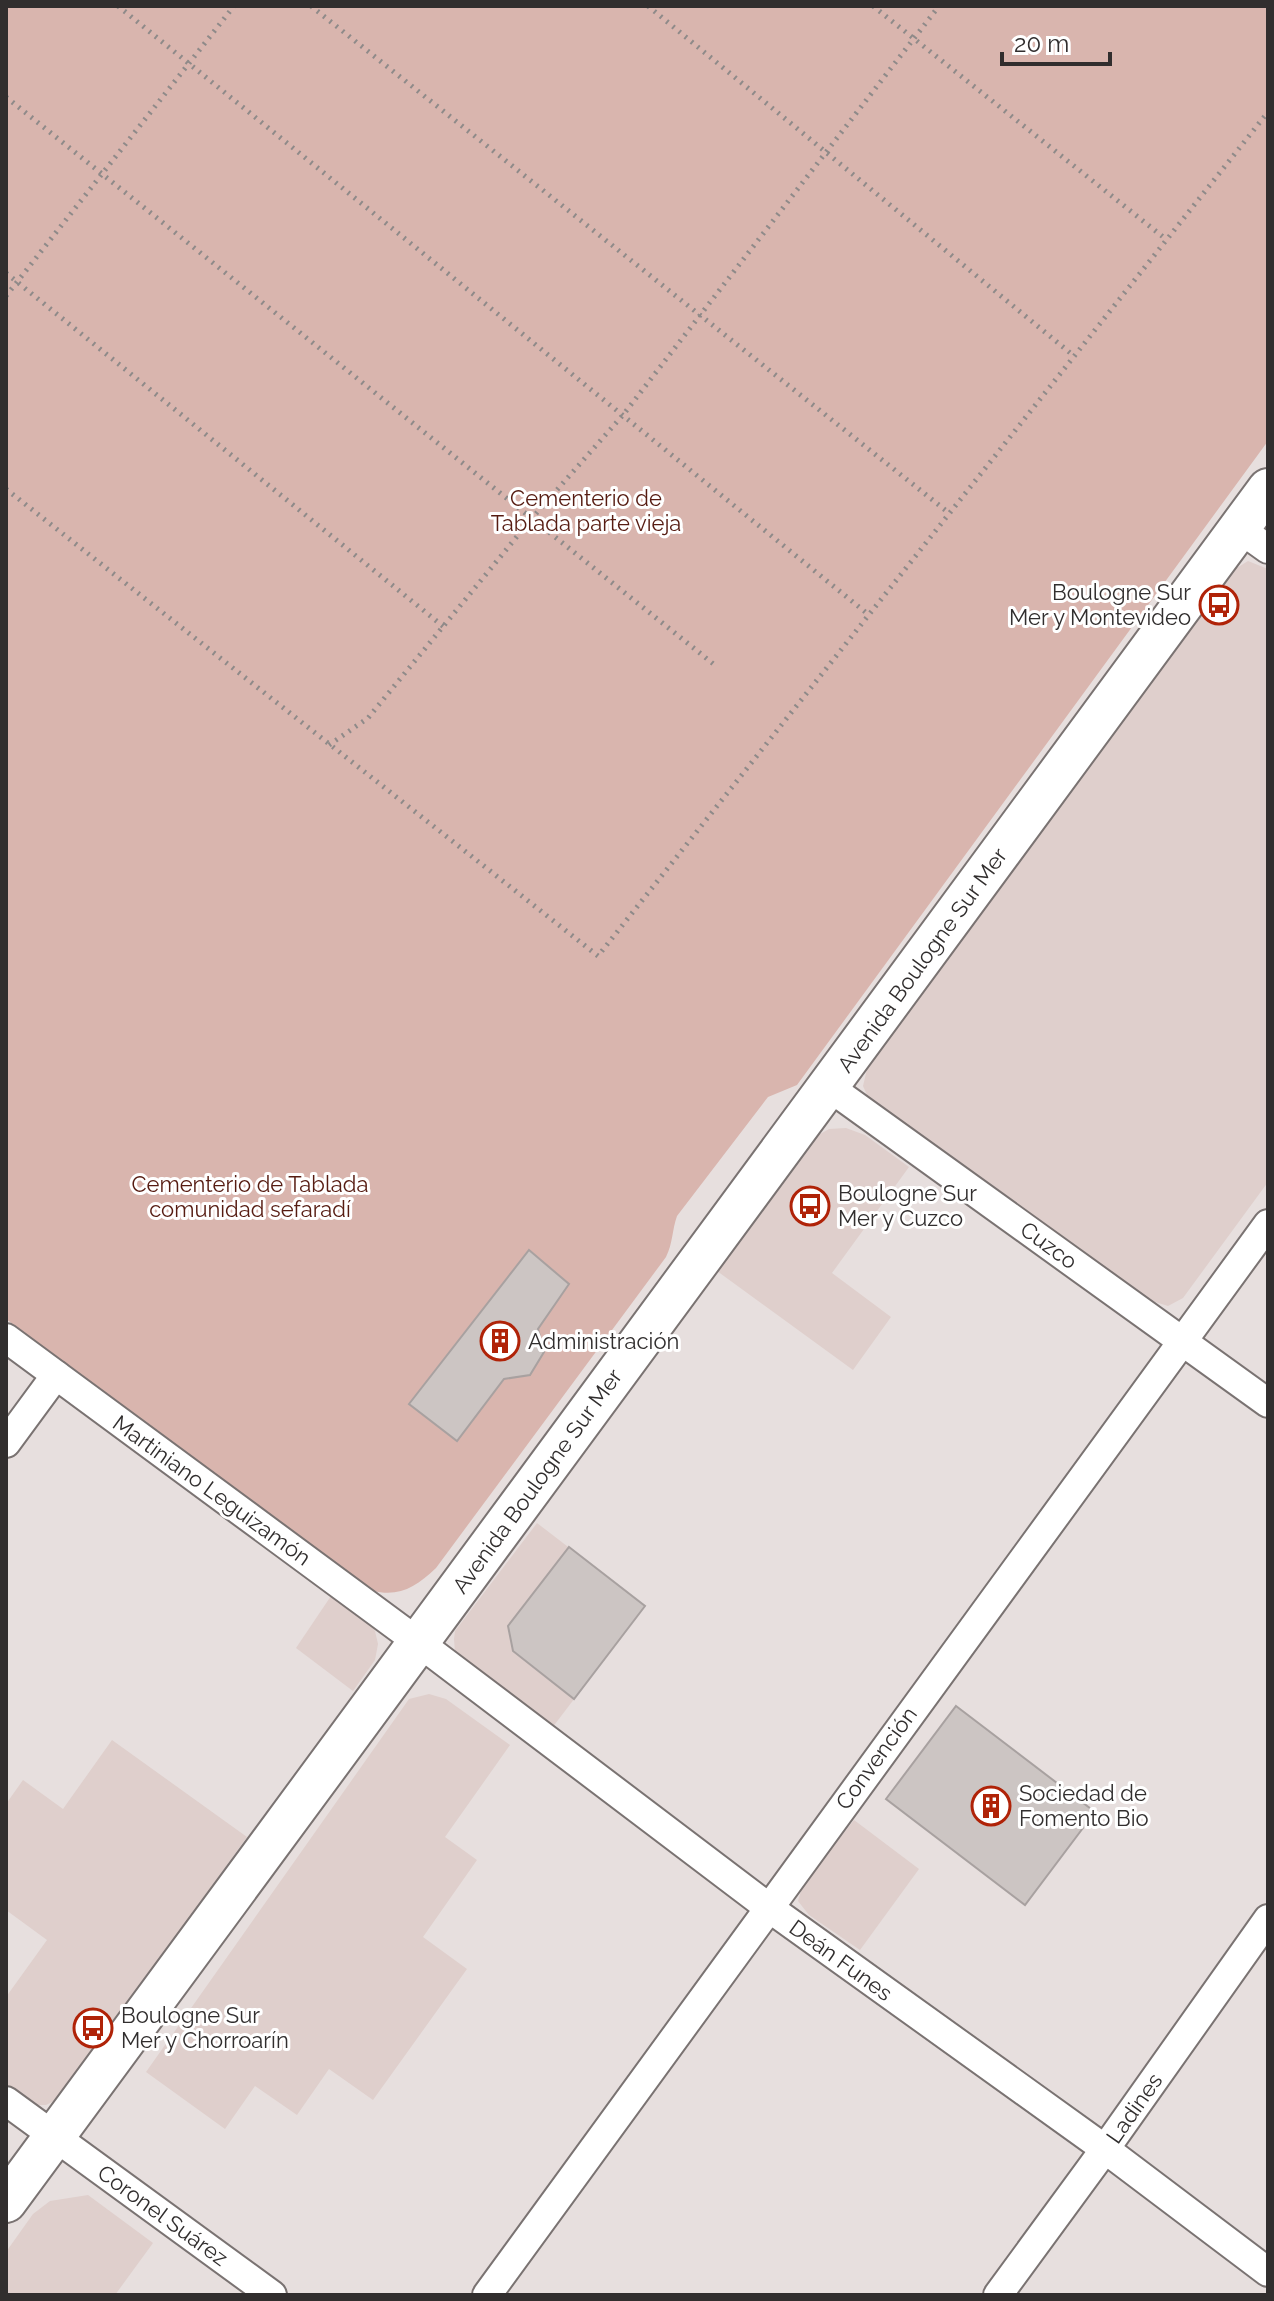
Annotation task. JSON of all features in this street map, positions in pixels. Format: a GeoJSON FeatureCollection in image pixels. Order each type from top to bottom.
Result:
{"type":"FeatureCollection","features":[{"type":"Feature","properties":{"kind":"main road","name":"Avenida Boulogne Sur Mer"},"geometry":{"type":"LineString","coordinates":[[6,2202],[829,1087],[1254,539],[1268,489]]}},
{"type":"Feature","properties":{"kind":"street","name":"Cuzco"},"geometry":{"type":"LineString","coordinates":[[829,1087],[1268,1403]]}},
{"type":"Feature","properties":{"kind":"street","name":"Convención"},"geometry":{"type":"LineString","coordinates":[[487,2295],[1268,1224]]}},
{"type":"Feature","properties":{"kind":"street","name":"Martiniano Leguizamón"},"geometry":{"type":"LineString","coordinates":[[6,1338],[418,1642]]}},
{"type":"Feature","properties":{"kind":"street"},"geometry":{"type":"LineString","coordinates":[[6,1443],[56,1375]]}},
{"type":"Feature","properties":{"kind":"street","name":"Deán Funes"},"geometry":{"type":"LineString","coordinates":[[418,1642],[768,1907],[1105,2149],[1268,2272]]}},
{"type":"Feature","properties":{"kind":"street","name":"Ladines"},"geometry":{"type":"LineString","coordinates":[[998,2295],[1268,1919]]}},
{"type":"Feature","properties":{"kind":"street","name":"Coronel Suárez"},"geometry":{"type":"LineString","coordinates":[[6,2101],[272,2295]]}},
{"type":"Feature","properties":{"kind":"path"},"geometry":{"type":"LineString","coordinates":[[118,6],[869,615]]}},
{"type":"Feature","properties":{"kind":"path"},"geometry":{"type":"LineString","coordinates":[[6,296],[234,6]]}},
{"type":"Feature","properties":{"kind":"path"},"geometry":{"type":"LineString","coordinates":[[311,6],[949,514]]}},
{"type":"Feature","properties":{"kind":"path"},"geometry":{"type":"LineString","coordinates":[[648,6],[1074,356]]}},
{"type":"Feature","properties":{"kind":"path"},"geometry":{"type":"LineString","coordinates":[[873,6],[1167,240]]}},
{"type":"Feature","properties":{"kind":"path"},"geometry":{"type":"LineString","coordinates":[[329,745],[368,718],[533,517],[623,415],[939,6]]}},
{"type":"Feature","properties":{"kind":"path"},"geometry":{"type":"LineString","coordinates":[[6,97],[716,666]]}},
{"type":"Feature","properties":{"kind":"path"},"geometry":{"type":"LineString","coordinates":[[6,489],[598,956],[1268,112]]}},
{"type":"Feature","properties":{"kind":"path"},"geometry":{"type":"LineString","coordinates":[[6,273],[444,627]]}},
{"type":"Feature","properties":{"kind":"shaded area"},"geometry":{"type":"Polygon","coordinates":[[[1248,561],[1268,569],[1268,1182],[1183,1298],[1168,1306],[1152,1301],[872,1106],[863,1086],[868,1065],[1232,571],[1248,561]]]}},
{"type":"Feature","properties":{"kind":"shaded area"},"geometry":{"type":"Polygon","coordinates":[[[846,1128],[865,1135],[909,1167],[832,1273],[891,1317],[853,1370],[717,1271],[813,1138],[829,1129],[846,1128]]]}},
{"type":"Feature","properties":{"kind":"shaded area"},"geometry":{"type":"Polygon","coordinates":[[[537,1523],[645,1606],[549,1732],[463,1667],[455,1652],[454,1639],[455,1631],[537,1523]]]}},
{"type":"Feature","properties":{"kind":"shaded area"},"geometry":{"type":"Polygon","coordinates":[[[331,1596],[369,1623],[375,1631],[378,1644],[375,1660],[353,1691],[296,1648],[331,1596]]]}},
{"type":"Feature","properties":{"kind":"shaded area"},"geometry":{"type":"Polygon","coordinates":[[[429,1694],[446,1699],[510,1745],[445,1837],[477,1860],[423,1937],[467,1969],[373,2100],[329,2069],[297,2115],[255,2086],[225,2129],[146,2072],[409,1699],[429,1694]]]}},
{"type":"Feature","properties":{"kind":"shaded area"},"geometry":{"type":"Polygon","coordinates":[[[112,1740],[247,1837],[60,2098],[46,2105],[32,2105],[6,2092],[6,1997],[47,1940],[6,1910],[6,1804],[23,1780],[63,1809],[112,1740]]]}},
{"type":"Feature","properties":{"kind":"shaded area"},"geometry":{"type":"Polygon","coordinates":[[[854,1820],[919,1869],[860,1950],[809,1915],[798,1901],[803,1884],[854,1820]]]}},
{"type":"Feature","properties":{"kind":"shaded area"},"geometry":{"type":"Polygon","coordinates":[[[88,2195],[153,2243],[115,2295],[6,2295],[6,2252],[33,2214],[50,2201],[88,2195]]]}},
{"type":"Feature","properties":{"kind":"green space","name":"Cementerio de Tablada parte vieja"},"geometry":{"type":"Polygon","coordinates":[[[6,6],[1268,6],[1268,441],[797,1085],[768,1097],[677,1216],[666,1257],[436,1568],[422,1580],[400,1591],[373,1591],[6,1319],[6,6]]]}},
{"type":"Feature","properties":{"kind":"building","name":"Administración"},"geometry":{"type":"Polygon","coordinates":[[[529,1250],[569,1284],[538,1329],[544,1352],[530,1375],[504,1379],[457,1441],[409,1404],[529,1250]]]}},
{"type":"Feature","properties":{"kind":"building"},"geometry":{"type":"Polygon","coordinates":[[[569,1547],[645,1606],[574,1699],[513,1651],[508,1626],[569,1547]]]}},
{"type":"Feature","properties":{"kind":"building","name":"Sociedad de Fomento Bio"},"geometry":{"type":"Polygon","coordinates":[[[956,1706],[1095,1812],[1025,1905],[886,1799],[956,1706]]]}},
{"type":"Feature","properties":{"kind":"place","name":"Boulogne Sur Mer y Montevideo"},"geometry":{"type":"Point","coordinates":[1219,605]}},
{"type":"Feature","properties":{"kind":"place","name":"Boulogne Sur Mer y Cuzco"},"geometry":{"type":"Point","coordinates":[810,1206]}},
{"type":"Feature","properties":{"kind":"place","name":"Administración"},"geometry":{"type":"Point","coordinates":[500,1341]}},
{"type":"Feature","properties":{"kind":"place","name":"Sociedad de Fomento Bio"},"geometry":{"type":"Point","coordinates":[991,1806]}},
{"type":"Feature","properties":{"kind":"place","name":"Boulogne Sur Mer y Chorroarín"},"geometry":{"type":"Point","coordinates":[93,2028]}},
{"type":"Feature","properties":{"kind":"park label","name":"Cementerio de Tablada comunidad sefaradí"},"geometry":{"type":"Point","coordinates":[250,1196]}}]}
